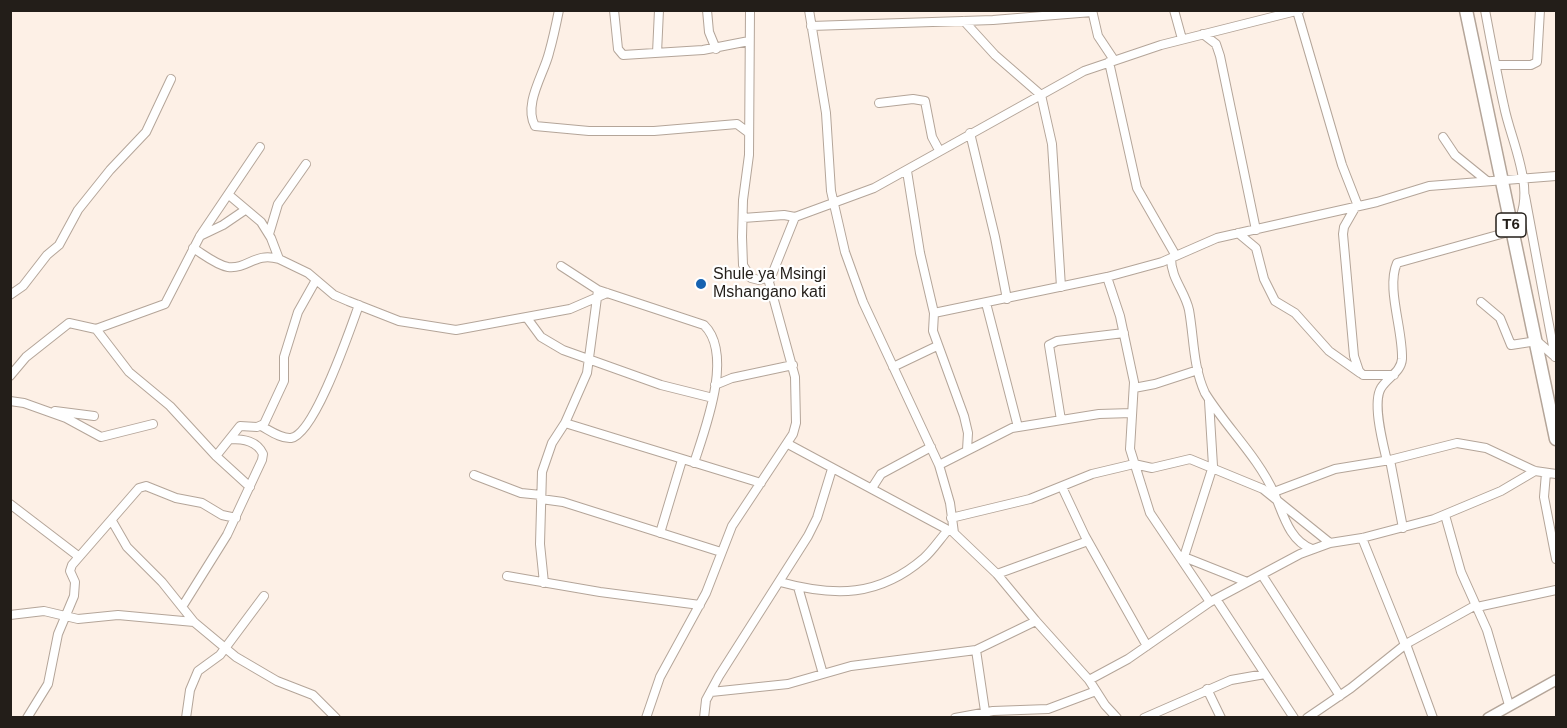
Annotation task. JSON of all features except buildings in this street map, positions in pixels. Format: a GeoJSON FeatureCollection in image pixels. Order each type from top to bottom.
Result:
{"type":"FeatureCollection","features":[{"type":"Feature","properties":{"kind":"highway","name":"T6"},"geometry":{"type":"LineString","coordinates":[[1466,10],[1557,439]]}},
{"type":"Feature","properties":{"kind":"street"},"geometry":{"type":"LineString","coordinates":[[559,10],[550,51],[535,92],[532,117],[535,126],[589,131],[654,131],[737,124],[748,133]]}},
{"type":"Feature","properties":{"kind":"street"},"geometry":{"type":"LineString","coordinates":[[614,10],[620,53],[623,55],[716,49],[749,41]]}},
{"type":"Feature","properties":{"kind":"street"},"geometry":{"type":"LineString","coordinates":[[657,53],[659,10]]}},
{"type":"Feature","properties":{"kind":"street"},"geometry":{"type":"LineString","coordinates":[[707,10],[709,32],[716,49]]}},
{"type":"Feature","properties":{"kind":"street"},"geometry":{"type":"LineString","coordinates":[[750,10],[748,133],[750,155],[742,200],[742,257],[747,273],[755,280],[769,277]]}},
{"type":"Feature","properties":{"kind":"street"},"geometry":{"type":"LineString","coordinates":[[780,582],[798,587],[844,593],[877,586],[922,559],[951,531],[951,518],[939,465],[863,302],[845,252],[828,166],[826,113],[809,10]]}},
{"type":"Feature","properties":{"kind":"street"},"geometry":{"type":"LineString","coordinates":[[1174,10],[1182,39]]}},
{"type":"Feature","properties":{"kind":"street"},"geometry":{"type":"LineString","coordinates":[[1485,10],[1505,112],[1522,179],[1556,358]]}},
{"type":"Feature","properties":{"kind":"street"},"geometry":{"type":"LineString","coordinates":[[1496,65],[1531,65],[1537,62],[1540,10]]}},
{"type":"Feature","properties":{"kind":"street"},"geometry":{"type":"LineString","coordinates":[[811,26],[964,21],[1092,11],[1103,46],[1112,61],[1137,188],[1174,257],[1173,277],[1188,308],[1198,378],[1209,400],[1275,496],[1298,541],[1312,549]]}},
{"type":"Feature","properties":{"kind":"street"},"geometry":{"type":"LineString","coordinates":[[743,218],[784,214],[795,217],[834,205],[907,171],[969,133],[1084,71],[1182,39],[1297,11],[1342,165],[1357,206]]}},
{"type":"Feature","properties":{"kind":"street"},"geometry":{"type":"LineString","coordinates":[[964,21],[988,48],[1041,95],[1052,144],[1061,287]]}},
{"type":"Feature","properties":{"kind":"street"},"geometry":{"type":"LineString","coordinates":[[1222,29],[1218,47],[1256,230]]}},
{"type":"Feature","properties":{"kind":"street"},"geometry":{"type":"LineString","coordinates":[[1203,34],[1218,47]]}},
{"type":"Feature","properties":{"kind":"street"},"geometry":{"type":"LineString","coordinates":[[10,295],[23,286],[47,255],[59,245],[78,210],[117,162],[146,132],[171,79]]}},
{"type":"Feature","properties":{"kind":"street"},"geometry":{"type":"LineString","coordinates":[[879,103],[913,99],[925,101],[932,137],[939,150]]}},
{"type":"Feature","properties":{"kind":"street"},"geometry":{"type":"LineString","coordinates":[[969,133],[995,237],[1007,299]]}},
{"type":"Feature","properties":{"kind":"street"},"geometry":{"type":"LineString","coordinates":[[1443,137],[1455,155],[1487,181]]}},
{"type":"Feature","properties":{"kind":"street"},"geometry":{"type":"LineString","coordinates":[[10,376],[26,357],[69,323],[96,329],[165,304],[200,236],[260,147]]}},
{"type":"Feature","properties":{"kind":"street"},"geometry":{"type":"LineString","coordinates":[[268,234],[278,204],[306,164]]}},
{"type":"Feature","properties":{"kind":"street"},"geometry":{"type":"LineString","coordinates":[[907,171],[920,254],[934,313],[937,346],[964,416],[968,433],[967,450]]}},
{"type":"Feature","properties":{"kind":"street"},"geometry":{"type":"LineString","coordinates":[[934,313],[1107,277],[1174,257],[1203,242],[1357,206],[1429,186],[1557,176]]}},
{"type":"Feature","properties":{"kind":"street"},"geometry":{"type":"LineString","coordinates":[[1508,213],[1523,191]]}},
{"type":"Feature","properties":{"kind":"street"},"geometry":{"type":"LineString","coordinates":[[1403,528],[1388,460],[1378,397],[1381,389],[1394,375],[1402,361],[1399,319],[1392,281],[1396,263],[1512,231],[1520,217],[1523,191]]}},
{"type":"Feature","properties":{"kind":"street"},"geometry":{"type":"LineString","coordinates":[[229,195],[261,222],[279,259]]}},
{"type":"Feature","properties":{"kind":"street"},"geometry":{"type":"LineString","coordinates":[[1357,206],[1344,227],[1343,240],[1352,339],[1357,368],[1363,375]]}},
{"type":"Feature","properties":{"kind":"street"},"geometry":{"type":"LineString","coordinates":[[200,236],[223,225],[245,210]]}},
{"type":"Feature","properties":{"kind":"street"},"geometry":{"type":"LineString","coordinates":[[646,717],[660,677],[700,605],[732,526],[788,444],[796,423],[793,365],[769,277],[795,217]]}},
{"type":"Feature","properties":{"kind":"street"},"geometry":{"type":"LineString","coordinates":[[1238,233],[1256,248],[1264,279],[1275,301],[1304,321],[1339,360],[1363,375],[1394,375]]}},
{"type":"Feature","properties":{"kind":"street"},"geometry":{"type":"LineString","coordinates":[[193,248],[229,267],[240,266],[261,256],[279,259],[315,280],[334,295],[399,321],[456,330],[570,309],[607,293]]}},
{"type":"Feature","properties":{"kind":"street"},"geometry":{"type":"LineString","coordinates":[[561,267],[598,290],[704,325],[712,333],[715,342],[715,385],[694,463]]}},
{"type":"Feature","properties":{"kind":"street"},"geometry":{"type":"LineString","coordinates":[[1107,277],[1124,333],[1134,388],[1130,449],[1146,506],[1294,717]]}},
{"type":"Feature","properties":{"kind":"street"},"geometry":{"type":"LineString","coordinates":[[261,426],[284,381],[284,357],[298,312],[315,280]]}},
{"type":"Feature","properties":{"kind":"street"},"geometry":{"type":"LineString","coordinates":[[544,583],[540,544],[541,497],[546,458],[565,423],[590,358],[598,290]]}},
{"type":"Feature","properties":{"kind":"street"},"geometry":{"type":"LineString","coordinates":[[1480,302],[1500,318],[1511,345],[1537,341],[1556,358]]}},
{"type":"Feature","properties":{"kind":"street"},"geometry":{"type":"LineString","coordinates":[[986,303],[1018,428]]}},
{"type":"Feature","properties":{"kind":"street"},"geometry":{"type":"LineString","coordinates":[[216,456],[240,426],[261,426],[285,438],[292,438],[306,427],[320,404],[359,305]]}},
{"type":"Feature","properties":{"kind":"street"},"geometry":{"type":"LineString","coordinates":[[527,318],[534,330],[548,342],[661,385],[713,398]]}},
{"type":"Feature","properties":{"kind":"street"},"geometry":{"type":"LineString","coordinates":[[96,329],[118,361],[170,406],[216,456],[250,487]]}},
{"type":"Feature","properties":{"kind":"street"},"geometry":{"type":"LineString","coordinates":[[1061,420],[1049,345],[1057,340],[1124,333]]}},
{"type":"Feature","properties":{"kind":"street"},"geometry":{"type":"LineString","coordinates":[[893,367],[937,346]]}},
{"type":"Feature","properties":{"kind":"street"},"geometry":{"type":"LineString","coordinates":[[715,385],[732,378],[793,365]]}},
{"type":"Feature","properties":{"kind":"street"},"geometry":{"type":"LineString","coordinates":[[1134,388],[1155,384],[1198,370]]}},
{"type":"Feature","properties":{"kind":"street"},"geometry":{"type":"LineString","coordinates":[[1184,558],[1212,466],[1209,400]]}},
{"type":"Feature","properties":{"kind":"street"},"geometry":{"type":"LineString","coordinates":[[10,401],[24,403],[66,418],[101,437],[153,424]]}},
{"type":"Feature","properties":{"kind":"street"},"geometry":{"type":"LineString","coordinates":[[45,412],[94,416]]}},
{"type":"Feature","properties":{"kind":"street"},"geometry":{"type":"LineString","coordinates":[[939,465],[998,434],[1018,428],[1099,414],[1132,413]]}},
{"type":"Feature","properties":{"kind":"street"},"geometry":{"type":"LineString","coordinates":[[565,423],[761,483]]}},
{"type":"Feature","properties":{"kind":"street"},"geometry":{"type":"LineString","coordinates":[[182,607],[236,518],[263,454],[261,449],[248,440],[230,439]]}},
{"type":"Feature","properties":{"kind":"street"},"geometry":{"type":"LineString","coordinates":[[1275,496],[1335,469],[1388,460],[1457,443],[1486,448],[1535,471],[1557,474]]}},
{"type":"Feature","properties":{"kind":"street"},"geometry":{"type":"LineString","coordinates":[[788,444],[951,531],[998,574],[1089,680],[1117,717]]}},
{"type":"Feature","properties":{"kind":"street"},"geometry":{"type":"LineString","coordinates":[[872,488],[881,474],[931,447]]}},
{"type":"Feature","properties":{"kind":"street"},"geometry":{"type":"LineString","coordinates":[[951,518],[1030,499],[1062,488],[1082,477],[1134,464],[1152,468],[1190,459],[1250,482],[1275,496],[1330,543]]}},
{"type":"Feature","properties":{"kind":"street"},"geometry":{"type":"LineString","coordinates":[[660,532],[682,460]]}},
{"type":"Feature","properties":{"kind":"street"},"geometry":{"type":"LineString","coordinates":[[704,717],[706,700],[817,518],[832,469]]}},
{"type":"Feature","properties":{"kind":"street"},"geometry":{"type":"LineString","coordinates":[[1089,680],[1148,646],[1213,600],[1312,549],[1403,528],[1445,515],[1501,491],[1535,471]]}},
{"type":"Feature","properties":{"kind":"street"},"geometry":{"type":"LineString","coordinates":[[1546,473],[1544,497],[1557,559]]}},
{"type":"Feature","properties":{"kind":"street"},"geometry":{"type":"LineString","coordinates":[[474,475],[521,493],[563,502],[721,552]]}},
{"type":"Feature","properties":{"kind":"street"},"geometry":{"type":"LineString","coordinates":[[27,717],[48,684],[58,634],[76,588],[70,571],[78,556],[143,486],[176,498],[202,503],[222,515],[236,518]]}},
{"type":"Feature","properties":{"kind":"street"},"geometry":{"type":"LineString","coordinates":[[1062,488],[1088,541],[1148,646]]}},
{"type":"Feature","properties":{"kind":"street"},"geometry":{"type":"LineString","coordinates":[[10,504],[78,556]]}},
{"type":"Feature","properties":{"kind":"street"},"geometry":{"type":"LineString","coordinates":[[1445,515],[1461,572],[1487,630],[1509,705]]}},
{"type":"Feature","properties":{"kind":"street"},"geometry":{"type":"LineString","coordinates":[[112,520],[127,547],[194,622],[226,649],[277,681],[313,695],[336,717]]}},
{"type":"Feature","properties":{"kind":"street"},"geometry":{"type":"LineString","coordinates":[[1362,538],[1433,717]]}},
{"type":"Feature","properties":{"kind":"street"},"geometry":{"type":"LineString","coordinates":[[998,574],[1088,541]]}},
{"type":"Feature","properties":{"kind":"street"},"geometry":{"type":"LineString","coordinates":[[1184,558],[1247,582]]}},
{"type":"Feature","properties":{"kind":"street"},"geometry":{"type":"LineString","coordinates":[[1262,575],[1340,696]]}},
{"type":"Feature","properties":{"kind":"street"},"geometry":{"type":"LineString","coordinates":[[507,576],[700,605]]}},
{"type":"Feature","properties":{"kind":"street"},"geometry":{"type":"LineString","coordinates":[[798,587],[823,674]]}},
{"type":"Feature","properties":{"kind":"street"},"geometry":{"type":"LineString","coordinates":[[1307,717],[1340,696],[1406,645],[1476,606],[1557,590]]}},
{"type":"Feature","properties":{"kind":"street"},"geometry":{"type":"LineString","coordinates":[[186,717],[195,676],[226,649],[264,596]]}},
{"type":"Feature","properties":{"kind":"street"},"geometry":{"type":"LineString","coordinates":[[10,615],[44,611],[78,619],[118,615],[194,622]]}},
{"type":"Feature","properties":{"kind":"street"},"geometry":{"type":"LineString","coordinates":[[711,692],[788,684],[851,666],[975,651],[1036,621]]}},
{"type":"Feature","properties":{"kind":"street"},"geometry":{"type":"LineString","coordinates":[[975,651],[986,715]]}},
{"type":"Feature","properties":{"kind":"street"},"geometry":{"type":"LineString","coordinates":[[1144,717],[1231,680],[1265,674]]}},
{"type":"Feature","properties":{"kind":"street"},"geometry":{"type":"LineString","coordinates":[[1488,717],[1557,680]]}},
{"type":"Feature","properties":{"kind":"street"},"geometry":{"type":"LineString","coordinates":[[1207,689],[1221,717]]}},
{"type":"Feature","properties":{"kind":"street"},"geometry":{"type":"LineString","coordinates":[[955,717],[1048,709],[1096,691]]}},
{"type":"Feature","properties":{"kind":"street"},"geometry":{"type":"LineString","coordinates":[[1048,709],[1057,717]]}},
{"type":"Feature","properties":{"kind":"place","name":"Shule ya Msingi Mshangano kati"},"geometry":{"type":"Point","coordinates":[701,284]}}]}
